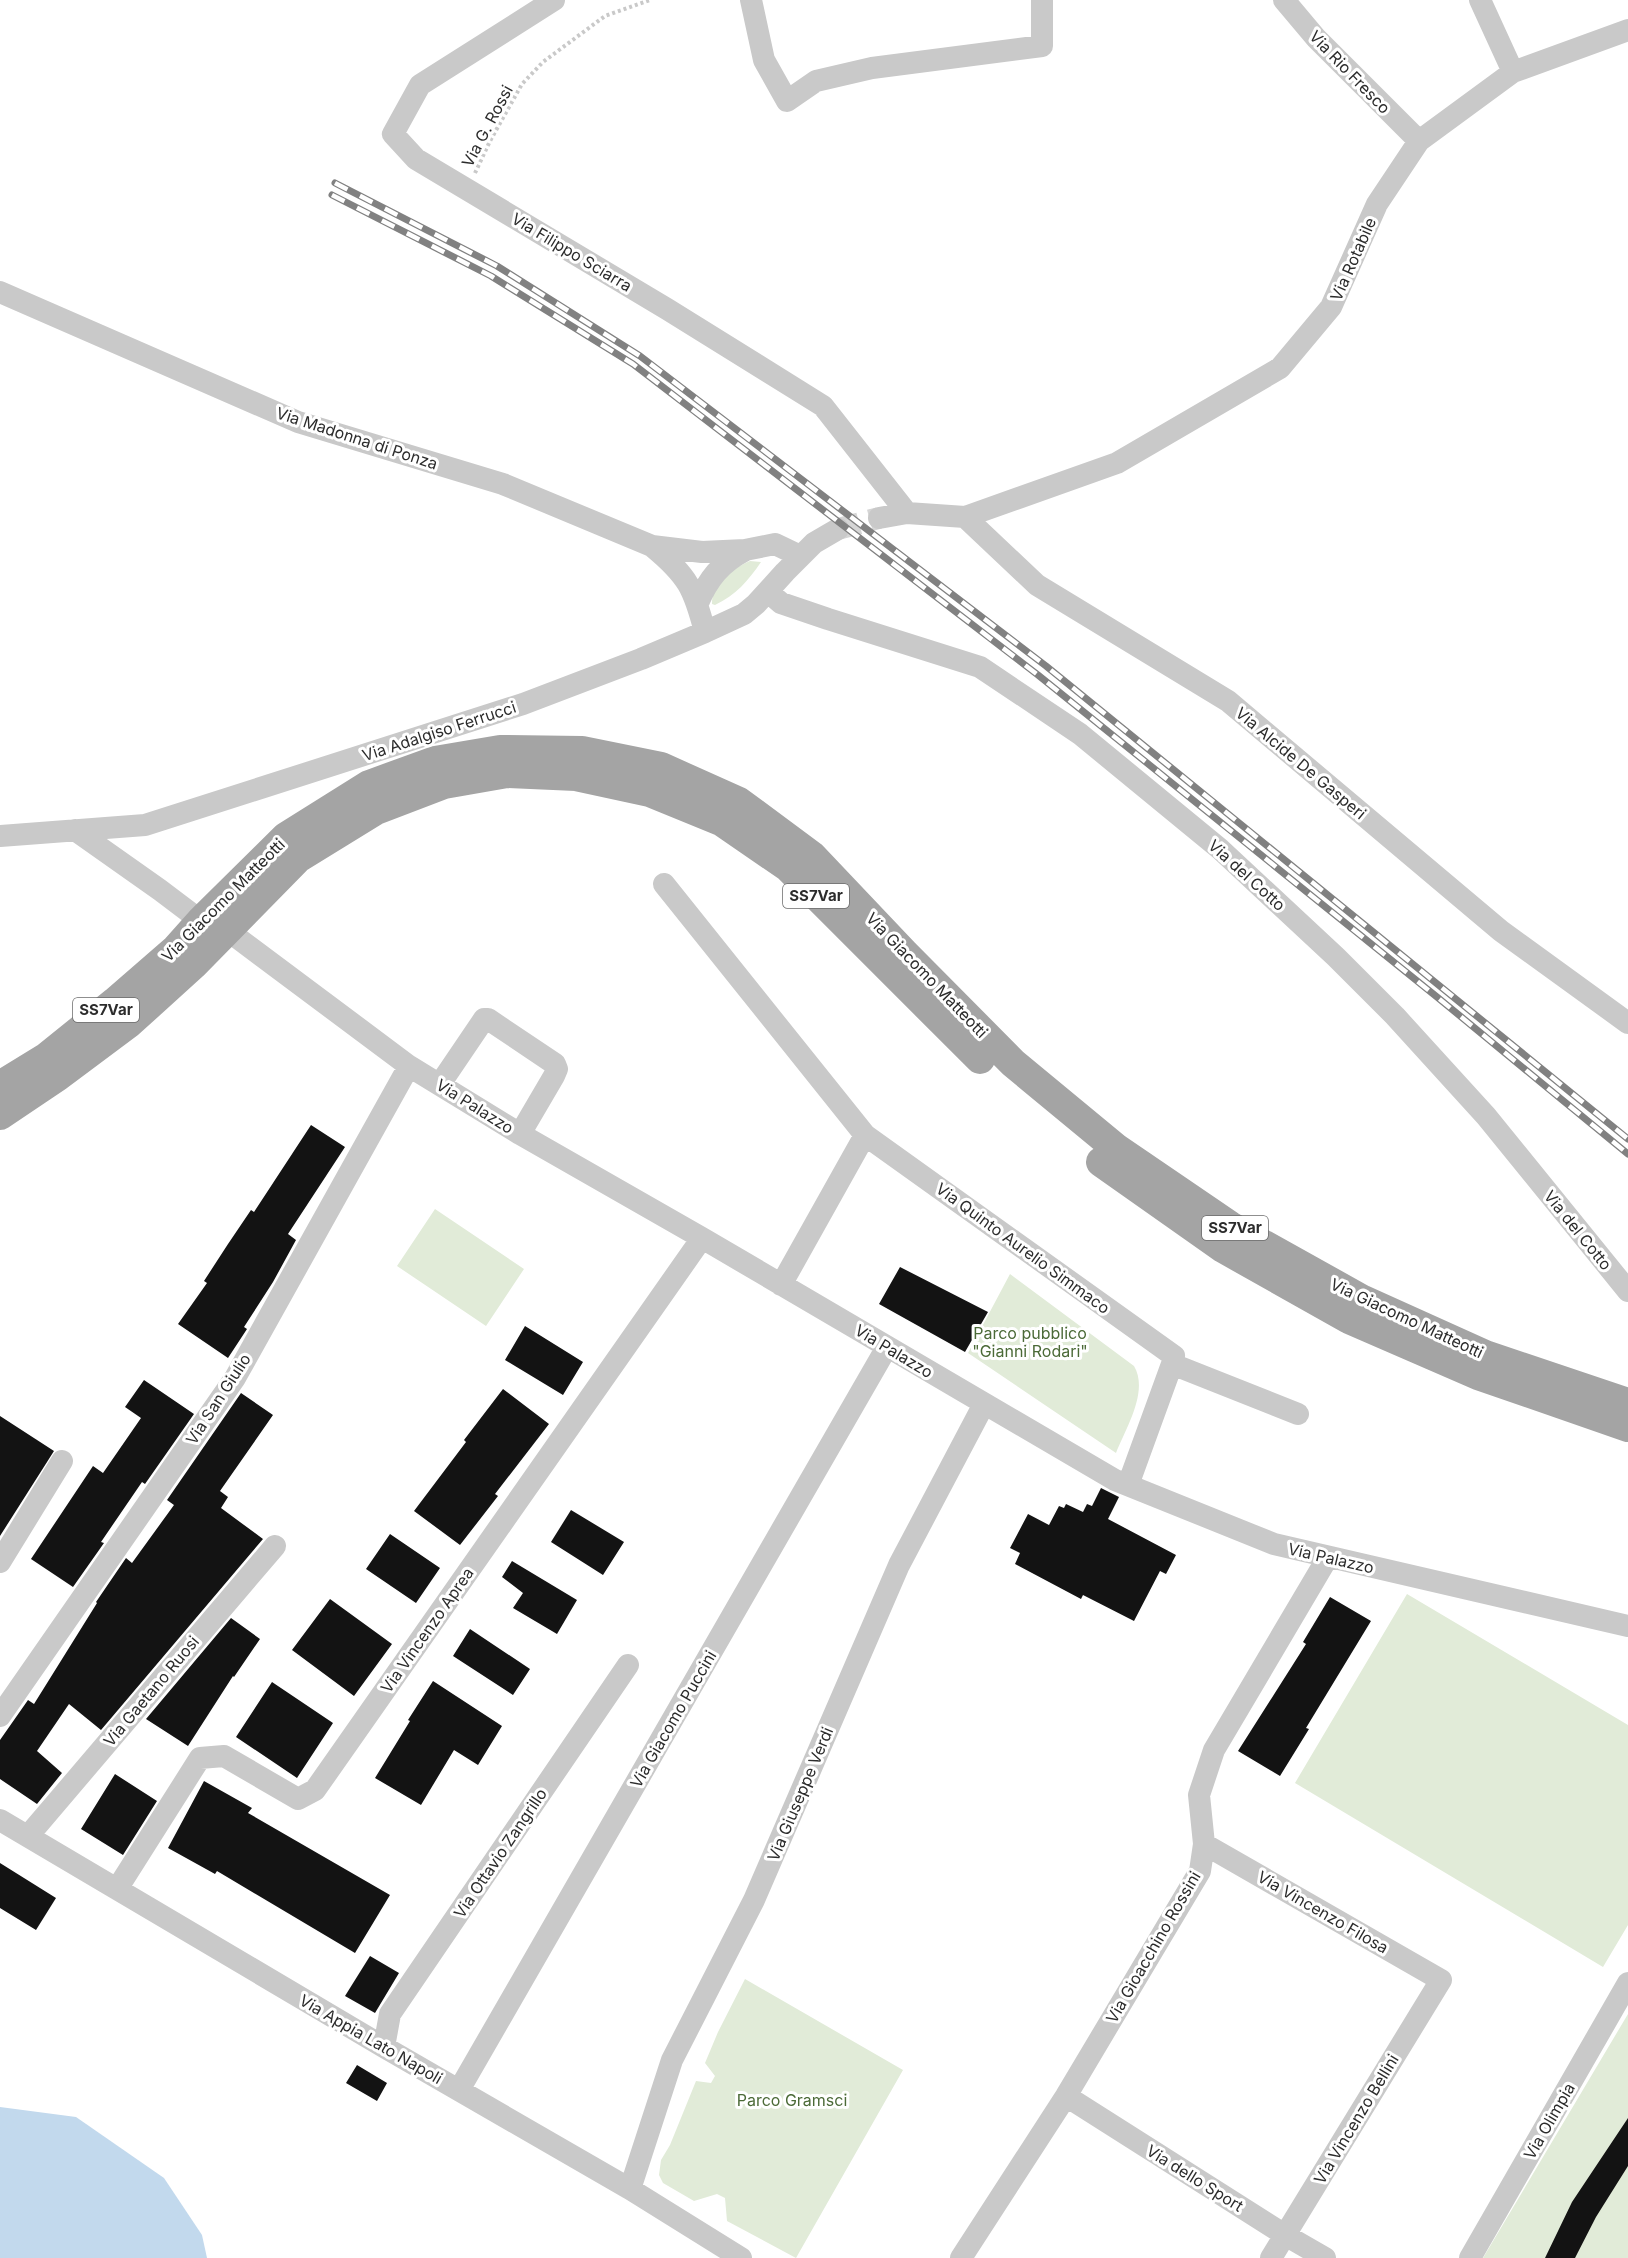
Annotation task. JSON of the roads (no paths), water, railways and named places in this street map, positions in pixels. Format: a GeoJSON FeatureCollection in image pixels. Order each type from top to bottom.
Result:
{"type":"FeatureCollection","features":[{"type":"Feature","properties":{"kind":"main road","name":"Via Giacomo Matteotti"},"geometry":{"type":"LineString","coordinates":[[0,1115],[58,1076],[129,1023],[193,965],[214,926],[286,837],[369,785],[435,761],[500,750],[582,751],[661,767],[739,802],[812,856],[1013,1063],[1117,1149],[1230,1226],[1373,1305],[1622,1417]]}},
{"type":"Feature","properties":{"kind":"main road","name":"Via Giacomo Matteotti"},"geometry":{"type":"LineString","coordinates":[[0,1086],[47,1057],[176,949],[214,926],[298,858],[376,810],[444,784],[507,773],[576,776],[650,792],[721,821],[788,867],[1001,1080],[1104,1165],[1223,1248],[1349,1319],[1478,1375],[1622,1417]]}},
{"type":"Feature","properties":{"kind":"street","name":"Via Filippo Sciarra"},"geometry":{"type":"LineString","coordinates":[[554,0],[420,85],[393,134],[417,159],[823,406],[907,513]]}},
{"type":"Feature","properties":{"kind":"street"},"geometry":{"type":"LineString","coordinates":[[751,0],[764,60],[787,101],[816,81],[872,68],[1042,46],[1042,0]]}},
{"type":"Feature","properties":{"kind":"street","name":"Via Rio Fresco"},"geometry":{"type":"LineString","coordinates":[[1284,0],[1316,38],[1419,141]]}},
{"type":"Feature","properties":{"kind":"street"},"geometry":{"type":"LineString","coordinates":[[1480,0],[1513,72]]}},
{"type":"Feature","properties":{"kind":"street","name":"Via Rotabile"},"geometry":{"type":"LineString","coordinates":[[965,517],[1117,463],[1280,368],[1331,308],[1377,204],[1419,141],[1513,72],[1628,30]]}},
{"type":"Feature","properties":{"kind":"street","name":"Via Madonna di Ponza"},"geometry":{"type":"LineString","coordinates":[[0,292],[298,422],[503,484],[652,546],[702,552],[745,550],[775,544],[800,556]]}},
{"type":"Feature","properties":{"kind":"street"},"geometry":{"type":"LineString","coordinates":[[879,518],[907,513],[965,517]]}},
{"type":"Feature","properties":{"kind":"street","name":"Via Alcide De Gasperi"},"geometry":{"type":"LineString","coordinates":[[965,517],[1037,585],[1228,701],[1501,931],[1628,1023]]}},
{"type":"Feature","properties":{"kind":"street","name":"Via Adalgiso Ferrucci"},"geometry":{"type":"LineString","coordinates":[[0,836],[145,825],[523,704],[705,632],[744,614],[814,543],[838,529]]}},
{"type":"Feature","properties":{"kind":"street","name":"Via Madonna di Ponza"},"geometry":{"type":"LineString","coordinates":[[652,546],[676,565],[691,585],[705,632]]}},
{"type":"Feature","properties":{"kind":"street"},"geometry":{"type":"LineString","coordinates":[[698,603],[711,577],[727,561],[745,550]]}},
{"type":"Feature","properties":{"kind":"street","name":"Via del Cotto"},"geometry":{"type":"LineString","coordinates":[[768,592],[781,603],[809,613],[980,667],[1080,734],[1220,849],[1386,1007],[1486,1116],[1628,1291]]}},
{"type":"Feature","properties":{"kind":"street","name":"Via Palazzo"},"geometry":{"type":"LineString","coordinates":[[75,830],[214,926],[409,1066],[520,1134],[1115,1480],[1274,1544],[1628,1626]]}},
{"type":"Feature","properties":{"kind":"street","name":"Via Quinto Aurelio Simmaco"},"geometry":{"type":"LineString","coordinates":[[664,884],[865,1135],[1174,1356],[1172,1364]]}},
{"type":"Feature","properties":{"kind":"street"},"geometry":{"type":"LineString","coordinates":[[440,1084],[484,1019],[488,1018],[555,1064],[557,1069],[520,1134]]}},
{"type":"Feature","properties":{"kind":"street","name":"Via San Giulio"},"geometry":{"type":"LineString","coordinates":[[0,1716],[235,1378],[409,1066]]}},
{"type":"Feature","properties":{"kind":"street"},"geometry":{"type":"LineString","coordinates":[[782,1285],[865,1135]]}},
{"type":"Feature","properties":{"kind":"street","name":"Via Vincenzo Aprea"},"geometry":{"type":"LineString","coordinates":[[117,1889],[200,1758],[225,1756],[298,1799],[315,1791],[702,1238]]}},
{"type":"Feature","properties":{"kind":"street","name":"Via Giacomo Puccini"},"geometry":{"type":"LineString","coordinates":[[459,2091],[886,1347]]}},
{"type":"Feature","properties":{"kind":"street"},"geometry":{"type":"LineString","coordinates":[[1128,1485],[1172,1364],[1298,1414]]}},
{"type":"Feature","properties":{"kind":"street","name":"Via Giuseppe Verdi"},"geometry":{"type":"LineString","coordinates":[[630,2189],[672,2060],[754,1900],[899,1565],[984,1404]]}},
{"type":"Feature","properties":{"kind":"street"},"geometry":{"type":"LineString","coordinates":[[0,1562],[62,1461]]}},
{"type":"Feature","properties":{"kind":"street","name":"Via Gaetano Ruosi"},"geometry":{"type":"LineString","coordinates":[[28,1836],[275,1546]]}},
{"type":"Feature","properties":{"kind":"street","name":"Via Gioacchino Rossini"},"geometry":{"type":"LineString","coordinates":[[961,2258],[1066,2096],[1200,1871],[1204,1844],[1199,1795],[1214,1750],[1328,1557]]}},
{"type":"Feature","properties":{"kind":"street","name":"Via Ottavio Zangrillo"},"geometry":{"type":"LineString","coordinates":[[384,2047],[390,2014],[628,1665]]}},
{"type":"Feature","properties":{"kind":"street","name":"Via Appia Lato Napoli"},"geometry":{"type":"LineString","coordinates":[[0,1820],[459,2091],[630,2189],[741,2258]]}},
{"type":"Feature","properties":{"kind":"street","name":"Via Vincenzo Filosa"},"geometry":{"type":"LineString","coordinates":[[1204,1844],[1442,1980]]}},
{"type":"Feature","properties":{"kind":"street","name":"Via Vincenzo Bellini"},"geometry":{"type":"LineString","coordinates":[[1271,2258],[1442,1980]]}},
{"type":"Feature","properties":{"kind":"street","name":"Via Olimpia"},"geometry":{"type":"LineString","coordinates":[[1470,2258],[1628,1983]]}},
{"type":"Feature","properties":{"kind":"street","name":"Via dello Sport"},"geometry":{"type":"LineString","coordinates":[[1066,2096],[1325,2258]]}},
{"type":"Feature","properties":{"kind":"water"},"geometry":{"type":"Polygon","coordinates":[[[0,2107],[76,2117],[164,2178],[202,2235],[207,2258],[0,2258],[0,2107]]]}},
{"type":"Feature","properties":{"kind":"tunnel"},"geometry":{"type":"LineString","coordinates":[[838,529],[879,518]]}},
{"type":"Feature","properties":{"kind":"railway"},"geometry":{"type":"LineString","coordinates":[[335,183],[497,266],[640,356],[1046,666],[1628,1139]]}},
{"type":"Feature","properties":{"kind":"railway"},"geometry":{"type":"LineString","coordinates":[[332,195],[491,276],[633,364],[1038,675],[1628,1154]]}},
{"type":"Feature","properties":{"kind":"park label","name":"Parco pubblico \"Gianni Rodari\""},"geometry":{"type":"Point","coordinates":[1030,1342]}},
{"type":"Feature","properties":{"kind":"park label","name":"Parco Gramsci"},"geometry":{"type":"Point","coordinates":[792,2100]}}]}
